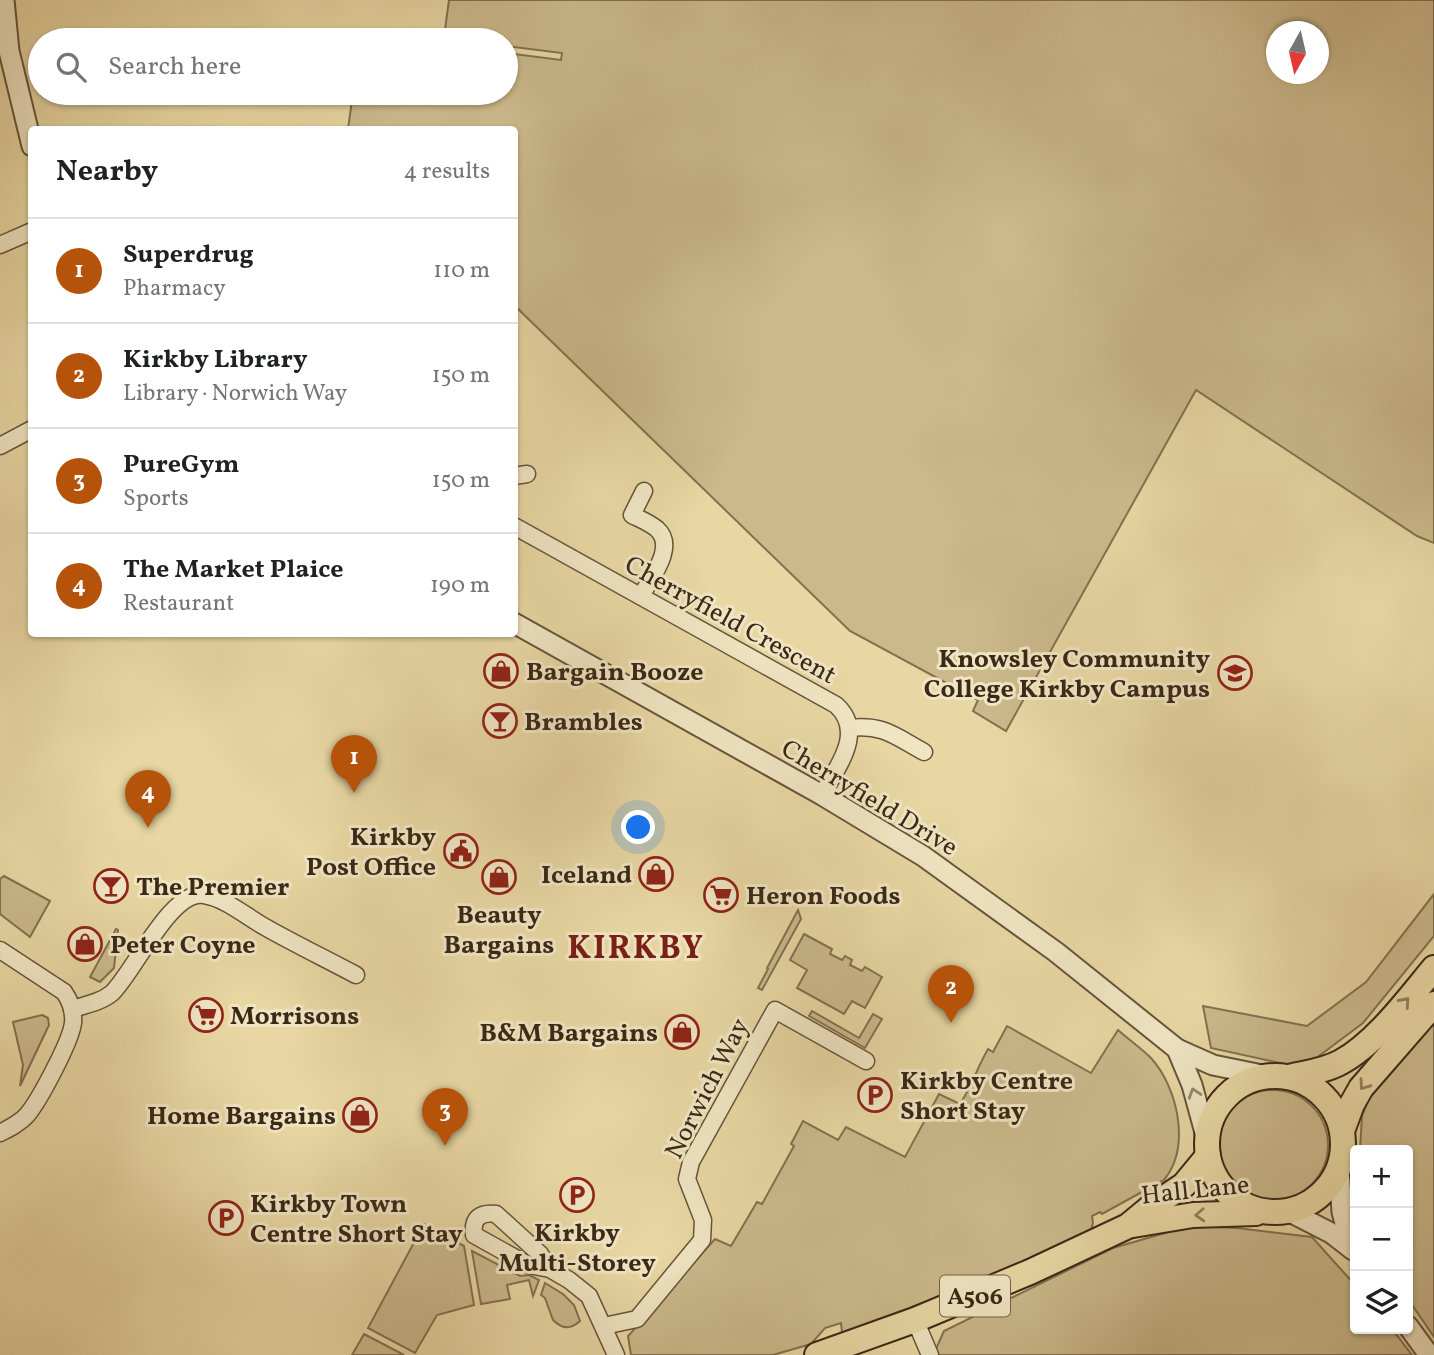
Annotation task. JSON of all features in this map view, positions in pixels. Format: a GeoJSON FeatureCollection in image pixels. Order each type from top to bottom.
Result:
{"type":"FeatureCollection","features":[{"type":"Feature","properties":{"kind":"main road","name":"A506"},"geometry":{"type":"LineString","coordinates":[[1207,1148],[1212,1117],[1225,1097],[1244,1083],[1324,1069],[1348,1058],[1376,1034],[1434,968]]}},
{"type":"Feature","properties":{"kind":"main road"},"geometry":{"type":"LineString","coordinates":[[1342,1131],[1361,1088],[1434,1004]]}},
{"type":"Feature","properties":{"kind":"main road"},"geometry":{"type":"LineString","coordinates":[[1278,1077],[1307,1084],[1324,1096],[1335,1112],[1342,1131],[1343,1150],[1339,1169]]}},
{"type":"Feature","properties":{"kind":"main road"},"geometry":{"type":"LineString","coordinates":[[1207,1148],[1213,1173],[1222,1188],[1251,1208],[1278,1212]]}},
{"type":"Feature","properties":{"kind":"main road","name":"Hall Lane"},"geometry":{"type":"LineString","coordinates":[[817,1355],[915,1320],[1030,1272],[1128,1226],[1184,1185],[1207,1148]]}},
{"type":"Feature","properties":{"kind":"main road","name":"A506"},"geometry":{"type":"LineString","coordinates":[[1278,1212],[1310,1203],[1327,1188],[1339,1169]]}},
{"type":"Feature","properties":{"kind":"main road","name":"Hall Lane"},"geometry":{"type":"LineString","coordinates":[[1128,1226],[1193,1215],[1278,1212]]}},
{"type":"Feature","properties":{"kind":"street"},"geometry":{"type":"LineString","coordinates":[[4,0],[9,51],[28,129]]}},
{"type":"Feature","properties":{"kind":"street"},"geometry":{"type":"LineString","coordinates":[[0,244],[28,233]]}},
{"type":"Feature","properties":{"kind":"street"},"geometry":{"type":"LineString","coordinates":[[0,446],[28,431]]}},
{"type":"Feature","properties":{"kind":"street"},"geometry":{"type":"LineString","coordinates":[[641,596],[665,547],[661,534],[656,529],[632,515],[644,491]]}},
{"type":"Feature","properties":{"kind":"street","name":"Cherryfield Crescent"},"geometry":{"type":"LineString","coordinates":[[518,528],[836,705],[846,716],[850,728]]}},
{"type":"Feature","properties":{"kind":"street","name":"Cherryfield Drive"},"geometry":{"type":"LineString","coordinates":[[518,626],[822,795],[923,856],[1056,952],[1177,1049],[1213,1065],[1278,1077]]}},
{"type":"Feature","properties":{"kind":"street"},"geometry":{"type":"LineString","coordinates":[[822,795],[846,750],[850,728],[880,728],[924,752]]}},
{"type":"Feature","properties":{"kind":"street"},"geometry":{"type":"LineString","coordinates":[[72,1009],[99,1001],[116,989],[169,915],[190,895],[204,894],[222,901],[356,975]]}},
{"type":"Feature","properties":{"kind":"street"},"geometry":{"type":"LineString","coordinates":[[0,950],[57,986],[69,1000],[72,1009],[71,1032],[34,1107],[25,1117],[0,1133]]}},
{"type":"Feature","properties":{"kind":"street","name":"Norwich Way"},"geometry":{"type":"LineString","coordinates":[[604,1326],[637,1319],[702,1240],[703,1220],[689,1186],[691,1162],[775,1010],[866,1061]]}},
{"type":"Feature","properties":{"kind":"street","name":"Cherryfield Drive"},"geometry":{"type":"LineString","coordinates":[[1177,1049],[1195,1095],[1207,1148]]}},
{"type":"Feature","properties":{"kind":"street"},"geometry":{"type":"LineString","coordinates":[[1339,1169],[1342,1212],[1350,1238]]}},
{"type":"Feature","properties":{"kind":"street"},"geometry":{"type":"LineString","coordinates":[[1278,1212],[1331,1233],[1350,1248]]}},
{"type":"Feature","properties":{"kind":"street"},"geometry":{"type":"LineString","coordinates":[[550,1269],[540,1254],[496,1214],[477,1216],[473,1225],[474,1235],[528,1265],[550,1269],[589,1296],[616,1355]]}},
{"type":"Feature","properties":{"kind":"street"},"geometry":{"type":"LineString","coordinates":[[915,1320],[930,1355]]}},
{"type":"Feature","properties":{"kind":"street"},"geometry":{"type":"LineString","coordinates":[[1413,1332],[1429,1355]]}},
{"type":"Feature","properties":{"kind":"shaded area"},"geometry":{"type":"Polygon","coordinates":[[[449,0],[1434,0],[1434,543],[1417,536],[1196,390],[1006,731],[973,711],[978,700],[850,631],[518,309],[518,126],[348,126],[351,105],[518,105],[518,55],[561,60],[562,53],[518,48],[518,28],[445,28],[449,0]]]}},
{"type":"Feature","properties":{"kind":"shaded area"},"geometry":{"type":"Polygon","coordinates":[[[4,876],[50,901],[30,937],[0,914],[0,879],[4,876]]]}},
{"type":"Feature","properties":{"kind":"shaded area"},"geometry":{"type":"Polygon","coordinates":[[[1434,894],[1434,936],[1363,1023],[1303,1068],[1211,1048],[1203,1006],[1307,1026],[1366,982],[1434,894]]]}},
{"type":"Feature","properties":{"kind":"shaded area"},"geometry":{"type":"Polygon","coordinates":[[[798,910],[801,919],[762,990],[758,988],[767,968],[798,910]]]}},
{"type":"Feature","properties":{"kind":"shaded area"},"geometry":{"type":"Polygon","coordinates":[[[116,929],[114,968],[100,982],[90,977],[116,929]]]}},
{"type":"Feature","properties":{"kind":"shaded area"},"geometry":{"type":"Polygon","coordinates":[[[804,934],[832,949],[830,954],[842,960],[845,956],[852,960],[850,965],[862,971],[865,967],[882,977],[865,1008],[852,1001],[844,1014],[797,988],[807,970],[790,960],[804,934]]]}},
{"type":"Feature","properties":{"kind":"shaded area"},"geometry":{"type":"Polygon","coordinates":[[[812,1011],[859,1038],[873,1014],[882,1019],[865,1048],[809,1016],[812,1011]]]}},
{"type":"Feature","properties":{"kind":"shaded area"},"geometry":{"type":"Polygon","coordinates":[[[42,1015],[48,1018],[49,1025],[20,1086],[23,1065],[13,1022],[42,1015]]]}},
{"type":"Feature","properties":{"kind":"shaded area"},"geometry":{"type":"Polygon","coordinates":[[[1434,1023],[1434,1337],[1413,1306],[1413,1145],[1360,1145],[1362,1116],[1371,1093],[1434,1023]]]}},
{"type":"Feature","properties":{"kind":"shaded area"},"geometry":{"type":"Polygon","coordinates":[[[1007,1026],[1091,1073],[1118,1030],[1151,1058],[1168,1085],[1178,1118],[1177,1151],[1164,1180],[1102,1214],[1100,1212],[1092,1216],[1091,1231],[993,1277],[842,1333],[841,1323],[825,1328],[811,1344],[773,1355],[631,1355],[628,1336],[715,1239],[731,1246],[757,1202],[762,1204],[794,1146],[791,1144],[803,1121],[838,1140],[846,1127],[905,1157],[939,1094],[960,1104],[988,1049],[993,1052],[1007,1026]]]}},
{"type":"Feature","properties":{"kind":"shaded area"},"geometry":{"type":"Polygon","coordinates":[[[1273,1090],[1294,1094],[1312,1106],[1324,1124],[1328,1145],[1324,1166],[1312,1184],[1294,1196],[1273,1200],[1252,1196],[1234,1184],[1222,1166],[1218,1145],[1222,1124],[1234,1106],[1252,1094],[1273,1090]]]}},
{"type":"Feature","properties":{"kind":"shaded area"},"geometry":{"type":"Polygon","coordinates":[[[424,1224],[464,1246],[474,1305],[437,1315],[415,1353],[368,1328],[424,1224]]]}},
{"type":"Feature","properties":{"kind":"shaded area"},"geometry":{"type":"Polygon","coordinates":[[[1189,1226],[1237,1228],[1312,1237],[1350,1279],[1350,1334],[1396,1334],[1412,1355],[938,1355],[935,1351],[944,1331],[1113,1248],[1189,1226]]]}},
{"type":"Feature","properties":{"kind":"shaded area"},"geometry":{"type":"Polygon","coordinates":[[[472,1251],[520,1276],[529,1275],[539,1280],[533,1296],[529,1280],[507,1285],[510,1299],[481,1304],[472,1251]]]}},
{"type":"Feature","properties":{"kind":"shaded area"},"geometry":{"type":"Polygon","coordinates":[[[545,1283],[563,1294],[574,1305],[580,1321],[566,1327],[553,1320],[545,1298],[541,1295],[545,1283]]]}},
{"type":"Feature","properties":{"kind":"shaded area"},"geometry":{"type":"Polygon","coordinates":[[[364,1334],[404,1355],[352,1355],[364,1334]]]}},
{"type":"Feature","properties":{"kind":"place","name":"Bargain Booze"},"geometry":{"type":"Point","coordinates":[501,671]}},
{"type":"Feature","properties":{"kind":"place","name":"Knowsley Community College Kirkby Campus"},"geometry":{"type":"Point","coordinates":[1235,673]}},
{"type":"Feature","properties":{"kind":"place","name":"Brambles"},"geometry":{"type":"Point","coordinates":[500,721]}},
{"type":"Feature","properties":{"kind":"place","name":"Superdrug"},"geometry":{"type":"Point","coordinates":[354,793]}},
{"type":"Feature","properties":{"kind":"place","name":"The Market Plaice"},"geometry":{"type":"Point","coordinates":[148,828]}},
{"type":"Feature","properties":{"kind":"place","name":"Kirkby Post Office"},"geometry":{"type":"Point","coordinates":[461,851]}},
{"type":"Feature","properties":{"kind":"place","name":"Iceland"},"geometry":{"type":"Point","coordinates":[656,874]}},
{"type":"Feature","properties":{"kind":"place","name":"Beauty Bargains"},"geometry":{"type":"Point","coordinates":[499,877]}},
{"type":"Feature","properties":{"kind":"place","name":"The Premier"},"geometry":{"type":"Point","coordinates":[111,886]}},
{"type":"Feature","properties":{"kind":"place","name":"Heron Foods"},"geometry":{"type":"Point","coordinates":[721,895]}},
{"type":"Feature","properties":{"kind":"place","name":"Peter Coyne"},"geometry":{"type":"Point","coordinates":[85,944]}},
{"type":"Feature","properties":{"kind":"place","name":"Morrisons"},"geometry":{"type":"Point","coordinates":[206,1015]}},
{"type":"Feature","properties":{"kind":"place","name":"Kirkby Library"},"geometry":{"type":"Point","coordinates":[951,1023]}},
{"type":"Feature","properties":{"kind":"place","name":"B&M Bargains"},"geometry":{"type":"Point","coordinates":[682,1032]}},
{"type":"Feature","properties":{"kind":"place","name":"Kirkby Centre Short Stay"},"geometry":{"type":"Point","coordinates":[875,1095]}},
{"type":"Feature","properties":{"kind":"place","name":"Home Bargains"},"geometry":{"type":"Point","coordinates":[360,1115]}},
{"type":"Feature","properties":{"kind":"place","name":"PureGym"},"geometry":{"type":"Point","coordinates":[445,1146]}},
{"type":"Feature","properties":{"kind":"place","name":"Kirkby Multi-Storey"},"geometry":{"type":"Point","coordinates":[577,1195]}},
{"type":"Feature","properties":{"kind":"place","name":"Kirkby Town Centre Short Stay"},"geometry":{"type":"Point","coordinates":[226,1218]}},
{"type":"Feature","properties":{"kind":"district","name":"KIRKBY"},"geometry":{"type":"Point","coordinates":[636,946]}}]}
